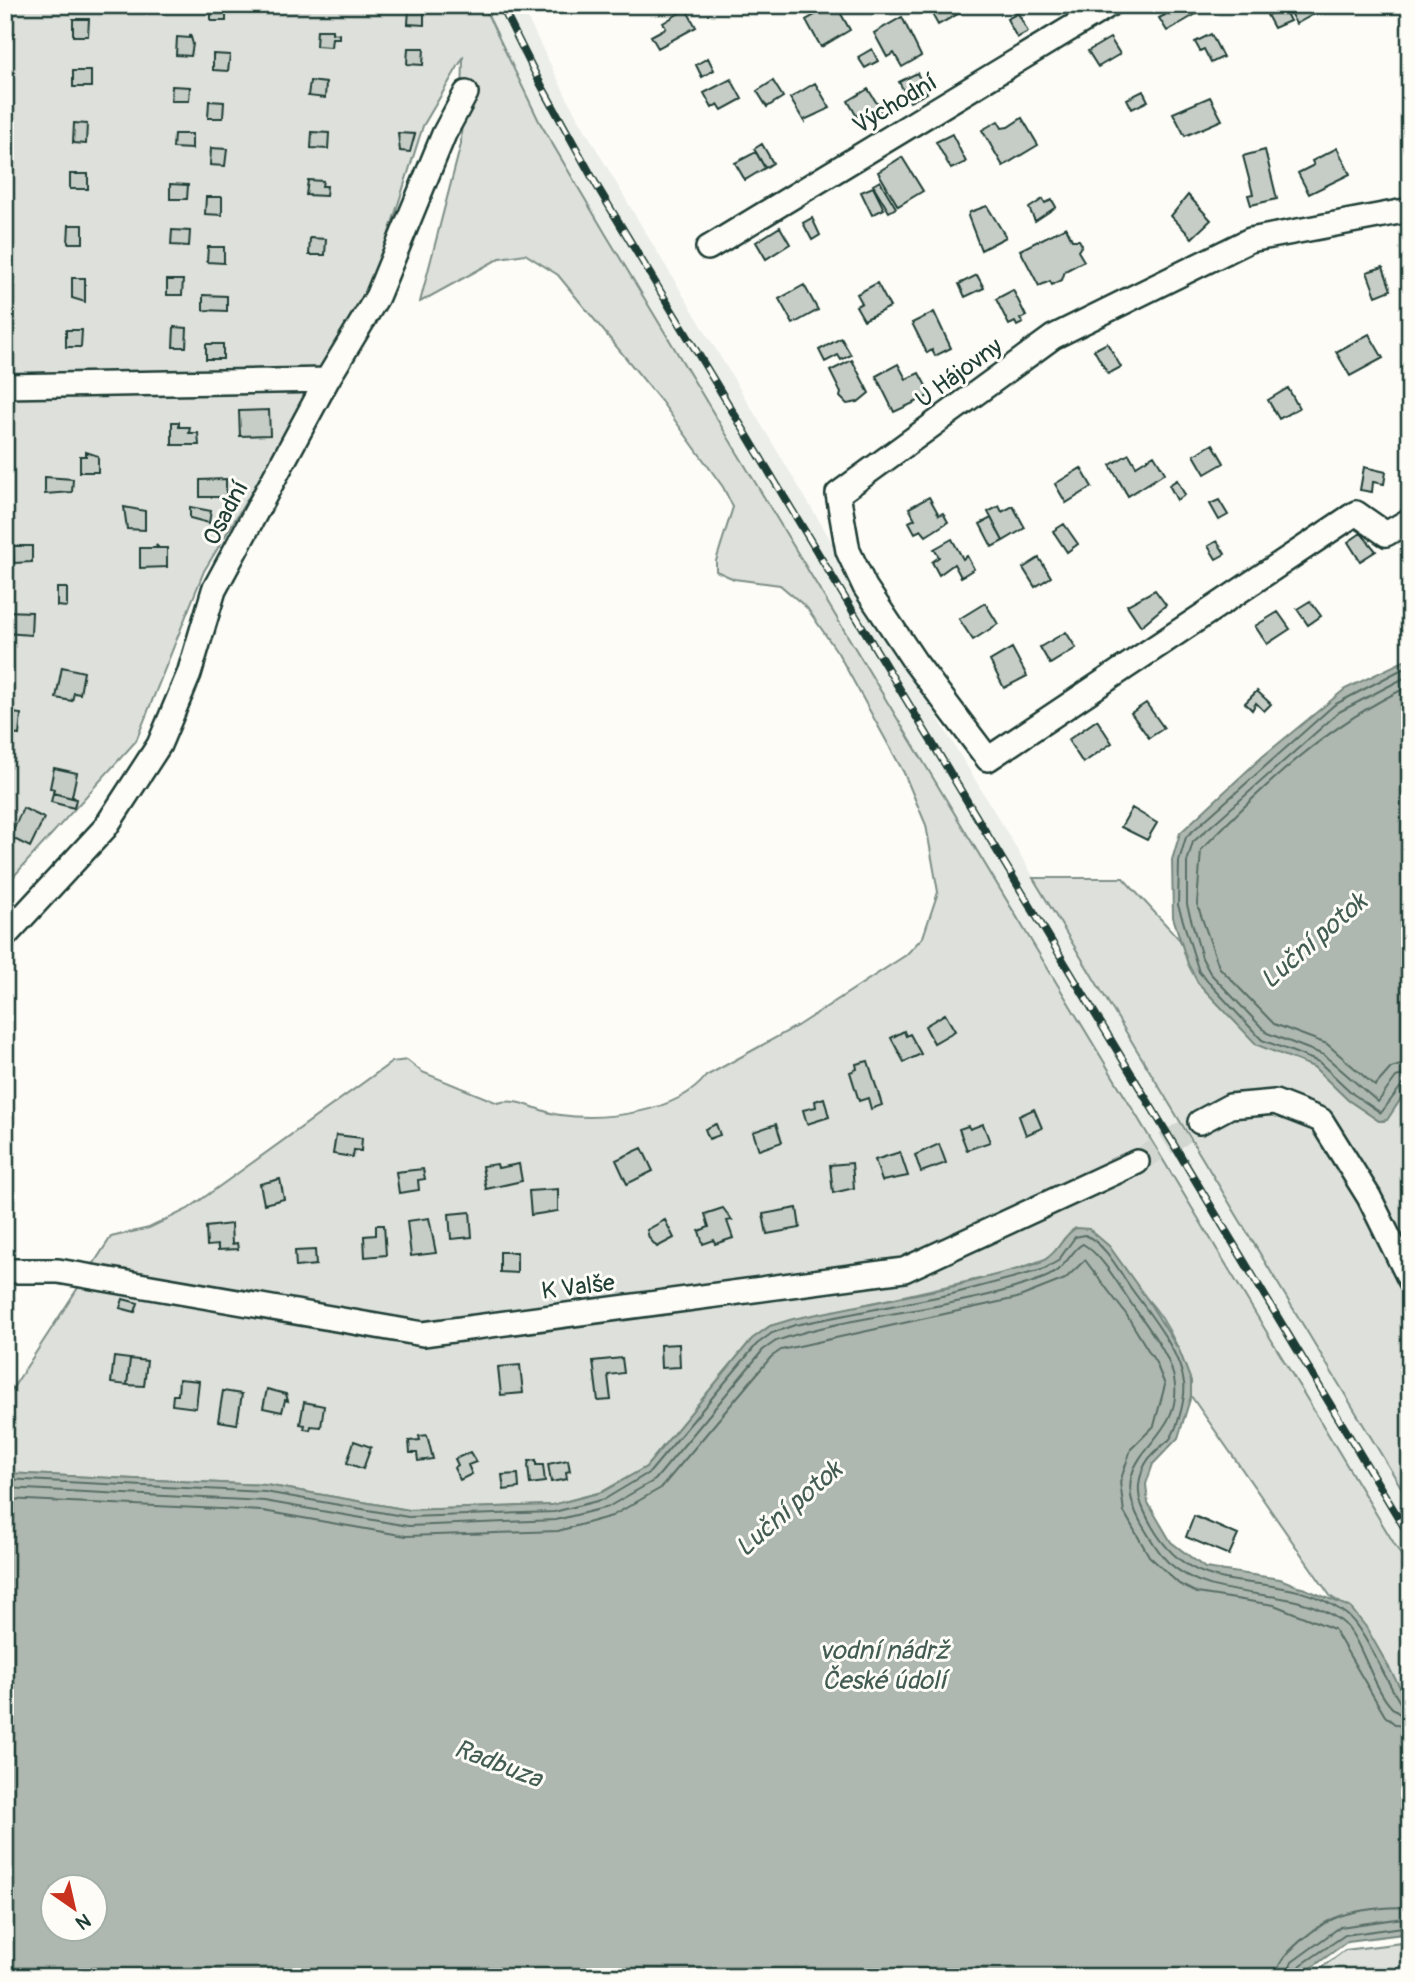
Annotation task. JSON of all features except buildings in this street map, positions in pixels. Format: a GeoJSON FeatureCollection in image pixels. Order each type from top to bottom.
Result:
{"type":"FeatureCollection","features":[{"type":"Feature","properties":{"kind":"street","name":"Východní"},"geometry":{"type":"LineString","coordinates":[[708,248],[1109,5]]}},
{"type":"Feature","properties":{"kind":"street","name":"Osadní"},"geometry":{"type":"LineString","coordinates":[[5,936],[105,828],[159,745],[189,674],[214,590],[327,380],[377,297],[444,134],[466,93]]}},
{"type":"Feature","properties":{"kind":"street","name":"U Hájovny"},"geometry":{"type":"LineString","coordinates":[[1410,209],[1250,240],[1053,337],[838,494],[848,551],[864,587],[945,704],[988,759],[1356,513],[1386,534],[1410,520]]}},
{"type":"Feature","properties":{"kind":"street"},"geometry":{"type":"LineString","coordinates":[[5,386],[327,380]]}},
{"type":"Feature","properties":{"kind":"street"},"geometry":{"type":"LineString","coordinates":[[1200,1122],[1230,1106],[1275,1102],[1321,1120],[1369,1198],[1410,1280]]}},
{"type":"Feature","properties":{"kind":"street","name":"K Valše"},"geometry":{"type":"LineString","coordinates":[[5,1271],[58,1272],[423,1334],[904,1270],[1137,1162]]}},
{"type":"Feature","properties":{"kind":"shaded area"},"geometry":{"type":"Polygon","coordinates":[[[10,5],[483,5],[539,121],[605,233],[1410,1570],[1410,1705],[1367,1631],[1345,1606],[1331,1597],[1191,1396],[1182,1358],[1154,1308],[1129,1284],[1064,1239],[1053,1256],[1010,1272],[770,1326],[752,1339],[646,1467],[602,1492],[552,1505],[409,1510],[266,1485],[5,1473],[5,1400],[111,1237],[149,1228],[188,1209],[392,1062],[407,1060],[422,1072],[498,1103],[521,1103],[560,1115],[597,1117],[639,1112],[659,1106],[677,1099],[693,1089],[706,1076],[797,1026],[906,955],[923,937],[938,892],[926,825],[904,773],[838,653],[807,608],[780,585],[734,579],[716,571],[716,561],[733,507],[723,487],[661,401],[558,275],[525,254],[500,258],[420,302],[461,144],[463,58],[423,126],[368,299],[204,571],[136,741],[5,886],[5,81],[10,5]]]}},
{"type":"Feature","properties":{"kind":"shaded area"},"geometry":{"type":"Polygon","coordinates":[[[483,5],[521,5],[570,104],[635,215],[1410,1502],[1410,1570],[605,233],[539,121],[483,5]]]}},
{"type":"Feature","properties":{"kind":"shaded area"},"geometry":{"type":"Polygon","coordinates":[[[1033,878],[1123,878],[1180,940],[1198,983],[1251,1038],[1314,1067],[1348,1100],[1379,1121],[1385,1121],[1410,1085],[1410,1502],[1033,878]]]}},
{"type":"Feature","properties":{"kind":"shaded area"},"geometry":{"type":"Polygon","coordinates":[[[1410,1942],[1410,1977],[1309,1977],[1345,1950],[1410,1942]]]}},
{"type":"Feature","properties":{"kind":"water","name":"Luční potok"},"geometry":{"type":"Polygon","coordinates":[[[1410,658],[1410,1085],[1387,1120],[1379,1121],[1348,1100],[1314,1067],[1257,1045],[1198,983],[1188,964],[1173,917],[1172,860],[1180,833],[1262,757],[1345,689],[1410,658]]]}},
{"type":"Feature","properties":{"kind":"water","name":"vodní nádrž České údolí"},"geometry":{"type":"Polygon","coordinates":[[[1076,1228],[1089,1229],[1109,1246],[1179,1350],[1191,1381],[1191,1396],[1178,1438],[1153,1464],[1146,1484],[1148,1503],[1171,1542],[1205,1568],[1280,1579],[1350,1607],[1366,1627],[1410,1705],[1410,1933],[1348,1941],[1299,1977],[5,1977],[5,1473],[266,1485],[409,1510],[552,1505],[602,1492],[646,1467],[752,1339],[770,1326],[951,1287],[1040,1263],[1052,1254],[1076,1228]]]}},
{"type":"Feature","properties":{"kind":"tunnel"},"geometry":{"type":"LineString","coordinates":[[1137,1162],[1200,1122]]}},
{"type":"Feature","properties":{"kind":"railway"},"geometry":{"type":"LineString","coordinates":[[501,5],[597,186],[1410,1537]]}},
{"type":"Feature","properties":{"kind":"water label","name":"Radbuza"},"geometry":{"type":"Point","coordinates":[498,1764]}}]}
